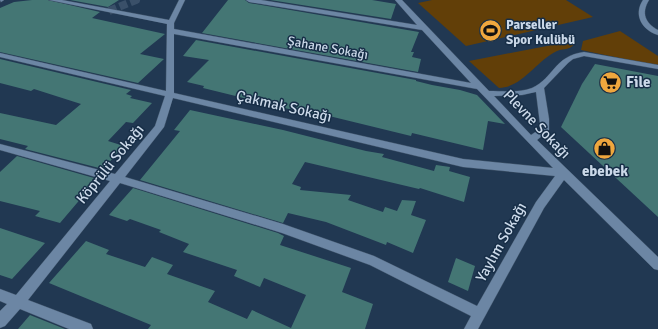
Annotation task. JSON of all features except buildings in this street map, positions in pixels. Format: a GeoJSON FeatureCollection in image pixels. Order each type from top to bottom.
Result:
{"type":"FeatureCollection","features":[{"type":"Feature","properties":{"kind":"street","name":"Şahane Sokağı"},"geometry":{"type":"LineString","coordinates":[[52,0],[171,27],[480,87]]}},
{"type":"Feature","properties":{"kind":"street","name":"Köprülü Sokağı"},"geometry":{"type":"LineString","coordinates":[[0,321],[18,302],[159,127],[170,93],[171,27],[182,0]]}},
{"type":"Feature","properties":{"kind":"street"},"geometry":{"type":"LineString","coordinates":[[249,0],[424,28]]}},
{"type":"Feature","properties":{"kind":"street","name":"Plevne Sokağı"},"geometry":{"type":"LineString","coordinates":[[398,0],[531,140],[658,265]]}},
{"type":"Feature","properties":{"kind":"street"},"geometry":{"type":"LineString","coordinates":[[646,0],[641,9],[640,15],[644,23],[658,33]]}},
{"type":"Feature","properties":{"kind":"street"},"geometry":{"type":"LineString","coordinates":[[487,94],[524,92],[540,86],[562,64],[576,54],[584,54],[658,68]]}},
{"type":"Feature","properties":{"kind":"street","name":"Çakmak Sokağı"},"geometry":{"type":"LineString","coordinates":[[0,55],[170,93],[463,163],[564,172]]}},
{"type":"Feature","properties":{"kind":"street"},"geometry":{"type":"LineString","coordinates":[[531,140],[544,130],[546,120],[540,99],[540,86]]}},
{"type":"Feature","properties":{"kind":"street"},"geometry":{"type":"LineString","coordinates":[[0,147],[118,179],[283,229],[374,261],[480,314]]}},
{"type":"Feature","properties":{"kind":"street","name":"Yaylım Sokağı"},"geometry":{"type":"LineString","coordinates":[[471,329],[540,205],[564,172]]}},
{"type":"Feature","properties":{"kind":"street"},"geometry":{"type":"LineString","coordinates":[[0,295],[86,329]]}},
{"type":"Feature","properties":{"kind":"shaded area","name":"Parseller Spor Kulübü"},"geometry":{"type":"Polygon","coordinates":[[[432,0],[566,0],[593,17],[466,46],[418,3],[432,0]]]}},
{"type":"Feature","properties":{"kind":"shaded area"},"geometry":{"type":"Polygon","coordinates":[[[620,31],[658,56],[658,66],[581,50],[583,41],[620,31]]]}},
{"type":"Feature","properties":{"kind":"shaded area"},"geometry":{"type":"Polygon","coordinates":[[[573,41],[576,42],[572,47],[549,55],[522,78],[508,87],[499,88],[469,61],[573,41]]]}},
{"type":"Feature","properties":{"kind":"tunnel"},"geometry":{"type":"LineString","coordinates":[[109,11],[136,0],[134,0]]}},
{"type":"Feature","properties":{"kind":"place","name":"Parseller Spor Kulübü"},"geometry":{"type":"Point","coordinates":[490,31]}},
{"type":"Feature","properties":{"kind":"place","name":"File"},"geometry":{"type":"Point","coordinates":[611,82]}},
{"type":"Feature","properties":{"kind":"place","name":"ebebek"},"geometry":{"type":"Point","coordinates":[605,148]}}]}
